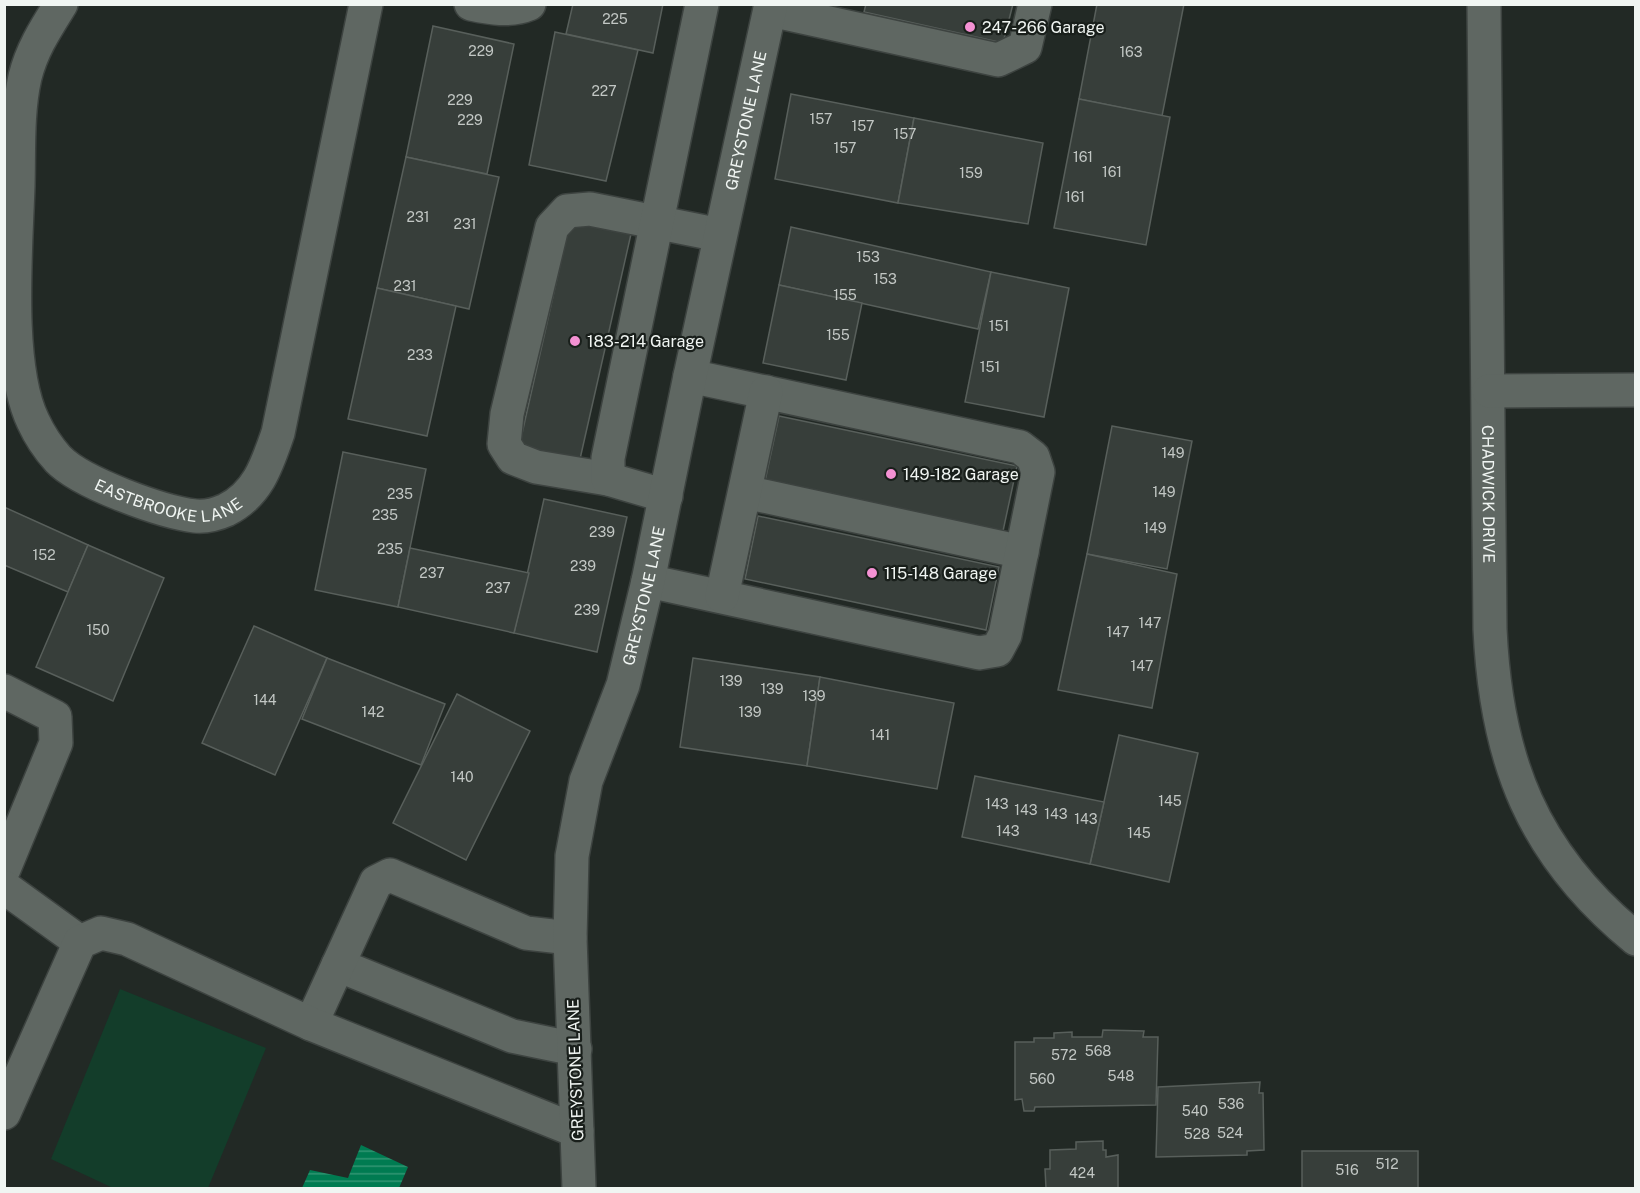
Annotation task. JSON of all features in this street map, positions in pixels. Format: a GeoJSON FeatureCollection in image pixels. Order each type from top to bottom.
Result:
{"type":"FeatureCollection","features":[{"type":"Feature","properties":{"kind":"street","name":"EASTBROOKE LANE"},"geometry":{"type":"LineString","coordinates":[[62,4],[40,37],[31,57],[25,78],[20,118],[15,279],[16,333],[24,395],[32,420],[44,440],[58,459],[74,471],[92,482],[165,510],[196,516],[223,511],[248,495],[266,470],[278,434],[366,4]]}},
{"type":"Feature","properties":{"kind":"street"},"geometry":{"type":"LineString","coordinates":[[471,4],[495,9],[521,8],[529,4]]}},
{"type":"Feature","properties":{"kind":"street"},"geometry":{"type":"LineString","coordinates":[[608,479],[608,458],[702,4]]}},
{"type":"Feature","properties":{"kind":"street"},"geometry":{"type":"LineString","coordinates":[[770,7],[998,60],[1025,47],[1035,4]]}},
{"type":"Feature","properties":{"kind":"street","name":"CHADWICK DRIVE"},"geometry":{"type":"LineString","coordinates":[[1484,4],[1492,674],[1501,727],[1510,761],[1535,822],[1559,862],[1586,894],[1635,939]]}},
{"type":"Feature","properties":{"kind":"street","name":"GREYSTONE LANE"},"geometry":{"type":"LineString","coordinates":[[579,1188],[570,938],[572,856],[586,781],[623,685],[648,581],[770,7]]}},
{"type":"Feature","properties":{"kind":"street"},"geometry":{"type":"LineString","coordinates":[[666,496],[608,479],[536,467],[513,458],[504,444],[507,414],[552,227],[567,211],[590,209],[720,235]]}},
{"type":"Feature","properties":{"kind":"street"},"geometry":{"type":"LineString","coordinates":[[648,581],[980,652],[997,651],[1005,634],[1022,552],[1038,472],[1033,457],[1020,447],[690,376]]}},
{"type":"Feature","properties":{"kind":"street"},"geometry":{"type":"LineString","coordinates":[[1489,391],[1635,390]]}},
{"type":"Feature","properties":{"kind":"street"},"geometry":{"type":"LineString","coordinates":[[722,596],[766,392]]}},
{"type":"Feature","properties":{"kind":"street"},"geometry":{"type":"LineString","coordinates":[[745,492],[1022,552]]}},
{"type":"Feature","properties":{"kind":"street"},"geometry":{"type":"LineString","coordinates":[[4,691],[55,717],[56,743],[4,869]]}},
{"type":"Feature","properties":{"kind":"street"},"geometry":{"type":"LineString","coordinates":[[311,1024],[376,882],[390,875],[526,933],[570,938]]}},
{"type":"Feature","properties":{"kind":"street"},"geometry":{"type":"LineString","coordinates":[[4,887],[80,942]]}},
{"type":"Feature","properties":{"kind":"street"},"geometry":{"type":"LineString","coordinates":[[4,1113],[80,942],[101,933],[127,939],[311,1024],[577,1131]]}},
{"type":"Feature","properties":{"kind":"street"},"geometry":{"type":"LineString","coordinates":[[338,965],[512,1035],[575,1049]]}},
{"type":"Feature","properties":{"kind":"shaded area"},"geometry":{"type":"Polygon","coordinates":[[[120,989],[266,1048],[208,1188],[113,1188],[51,1159],[120,989]]]}},
{"type":"Feature","properties":{"kind":"shaded area"},"geometry":{"type":"Polygon","coordinates":[[[361,1145],[408,1167],[399,1188],[302,1188],[310,1170],[348,1178],[361,1145]]]}},
{"type":"Feature","properties":{"kind":"building"},"geometry":{"type":"Polygon","coordinates":[[[573,4],[663,4],[653,53],[566,34],[573,4]]]}},
{"type":"Feature","properties":{"kind":"building","name":"247-266 Garage"},"geometry":{"type":"Polygon","coordinates":[[[866,4],[1013,4],[1003,43],[864,12],[866,4]]]}},
{"type":"Feature","properties":{"kind":"building"},"geometry":{"type":"Polygon","coordinates":[[[1097,4],[1184,4],[1162,116],[1079,99],[1097,4]]]}},
{"type":"Feature","properties":{"kind":"building"},"geometry":{"type":"Polygon","coordinates":[[[433,26],[514,44],[487,174],[406,157],[433,26]]]}},
{"type":"Feature","properties":{"kind":"building"},"geometry":{"type":"Polygon","coordinates":[[[555,32],[638,50],[606,181],[529,165],[555,32]]]}},
{"type":"Feature","properties":{"kind":"building"},"geometry":{"type":"Polygon","coordinates":[[[791,94],[914,118],[898,203],[775,179],[791,94]]]}},
{"type":"Feature","properties":{"kind":"building"},"geometry":{"type":"Polygon","coordinates":[[[1079,99],[1170,117],[1146,245],[1054,228],[1079,99]]]}},
{"type":"Feature","properties":{"kind":"building"},"geometry":{"type":"Polygon","coordinates":[[[914,118],[1043,143],[1028,224],[898,203],[914,118]]]}},
{"type":"Feature","properties":{"kind":"building"},"geometry":{"type":"Polygon","coordinates":[[[406,157],[499,177],[469,309],[377,288],[406,157]]]}},
{"type":"Feature","properties":{"kind":"building","name":"183-214 Garage"},"geometry":{"type":"Polygon","coordinates":[[[570,221],[631,234],[580,459],[519,447],[570,221]]]}},
{"type":"Feature","properties":{"kind":"building"},"geometry":{"type":"Polygon","coordinates":[[[791,227],[991,272],[978,329],[779,285],[791,227]]]}},
{"type":"Feature","properties":{"kind":"building"},"geometry":{"type":"Polygon","coordinates":[[[991,272],[1069,288],[1044,417],[965,402],[991,272]]]}},
{"type":"Feature","properties":{"kind":"building"},"geometry":{"type":"Polygon","coordinates":[[[779,285],[862,303],[846,380],[763,363],[779,285]]]}},
{"type":"Feature","properties":{"kind":"building"},"geometry":{"type":"Polygon","coordinates":[[[377,288],[456,306],[427,436],[348,419],[377,288]]]}},
{"type":"Feature","properties":{"kind":"building","name":"149-182 Garage"},"geometry":{"type":"Polygon","coordinates":[[[779,416],[1017,466],[1003,531],[765,481],[779,416]]]}},
{"type":"Feature","properties":{"kind":"building"},"geometry":{"type":"Polygon","coordinates":[[[1112,426],[1192,441],[1167,569],[1087,554],[1112,426]]]}},
{"type":"Feature","properties":{"kind":"building"},"geometry":{"type":"Polygon","coordinates":[[[343,452],[426,469],[398,607],[315,590],[343,452]]]}},
{"type":"Feature","properties":{"kind":"building"},"geometry":{"type":"Polygon","coordinates":[[[544,499],[627,517],[597,652],[514,633],[544,499]]]}},
{"type":"Feature","properties":{"kind":"building"},"geometry":{"type":"Polygon","coordinates":[[[4,507],[88,545],[68,592],[4,565],[4,507]]]}},
{"type":"Feature","properties":{"kind":"building","name":"115-148 Garage"},"geometry":{"type":"Polygon","coordinates":[[[758,516],[999,567],[986,630],[745,579],[758,516]]]}},
{"type":"Feature","properties":{"kind":"building"},"geometry":{"type":"Polygon","coordinates":[[[88,545],[164,578],[113,701],[36,667],[88,545]]]}},
{"type":"Feature","properties":{"kind":"building"},"geometry":{"type":"Polygon","coordinates":[[[410,548],[529,573],[514,633],[398,607],[410,548]]]}},
{"type":"Feature","properties":{"kind":"building"},"geometry":{"type":"Polygon","coordinates":[[[1087,554],[1177,574],[1152,708],[1058,690],[1087,554]]]}},
{"type":"Feature","properties":{"kind":"building"},"geometry":{"type":"Polygon","coordinates":[[[254,626],[327,658],[275,775],[202,743],[254,626]]]}},
{"type":"Feature","properties":{"kind":"building"},"geometry":{"type":"Polygon","coordinates":[[[327,658],[445,704],[421,765],[302,719],[327,658]]]}},
{"type":"Feature","properties":{"kind":"building"},"geometry":{"type":"Polygon","coordinates":[[[693,658],[820,677],[807,766],[680,747],[693,658]]]}},
{"type":"Feature","properties":{"kind":"building"},"geometry":{"type":"Polygon","coordinates":[[[820,677],[954,703],[937,789],[807,766],[820,677]]]}},
{"type":"Feature","properties":{"kind":"building"},"geometry":{"type":"Polygon","coordinates":[[[457,694],[530,731],[466,860],[393,823],[457,694]]]}},
{"type":"Feature","properties":{"kind":"building"},"geometry":{"type":"Polygon","coordinates":[[[1119,735],[1198,753],[1169,882],[1090,864],[1119,735]]]}},
{"type":"Feature","properties":{"kind":"building"},"geometry":{"type":"Polygon","coordinates":[[[975,776],[1104,802],[1090,864],[962,837],[975,776]]]}},
{"type":"Feature","properties":{"kind":"building"},"geometry":{"type":"Polygon","coordinates":[[[1103,1030],[1144,1031],[1143,1037],[1158,1037],[1156,1105],[1035,1107],[1034,1111],[1024,1111],[1022,1099],[1015,1100],[1015,1042],[1034,1042],[1034,1038],[1054,1038],[1054,1033],[1072,1032],[1072,1037],[1102,1037],[1103,1030]]]}},
{"type":"Feature","properties":{"kind":"building"},"geometry":{"type":"Polygon","coordinates":[[[1260,1082],[1259,1093],[1263,1093],[1264,1150],[1247,1151],[1247,1155],[1156,1157],[1158,1087],[1260,1082]]]}},
{"type":"Feature","properties":{"kind":"building"},"geometry":{"type":"Polygon","coordinates":[[[1103,1141],[1106,1157],[1118,1155],[1118,1188],[1046,1188],[1045,1169],[1050,1169],[1050,1150],[1076,1149],[1076,1142],[1103,1141]]]}},
{"type":"Feature","properties":{"kind":"building"},"geometry":{"type":"Polygon","coordinates":[[[1302,1151],[1418,1151],[1418,1188],[1302,1188],[1302,1151]]]}},
{"type":"Feature","properties":{"kind":"place","name":"247-266 Garage"},"geometry":{"type":"Point","coordinates":[970,27]}},
{"type":"Feature","properties":{"kind":"place","name":"183-214 Garage"},"geometry":{"type":"Point","coordinates":[575,341]}},
{"type":"Feature","properties":{"kind":"place","name":"149-182 Garage"},"geometry":{"type":"Point","coordinates":[891,474]}},
{"type":"Feature","properties":{"kind":"place","name":"115-148 Garage"},"geometry":{"type":"Point","coordinates":[872,573]}}]}
